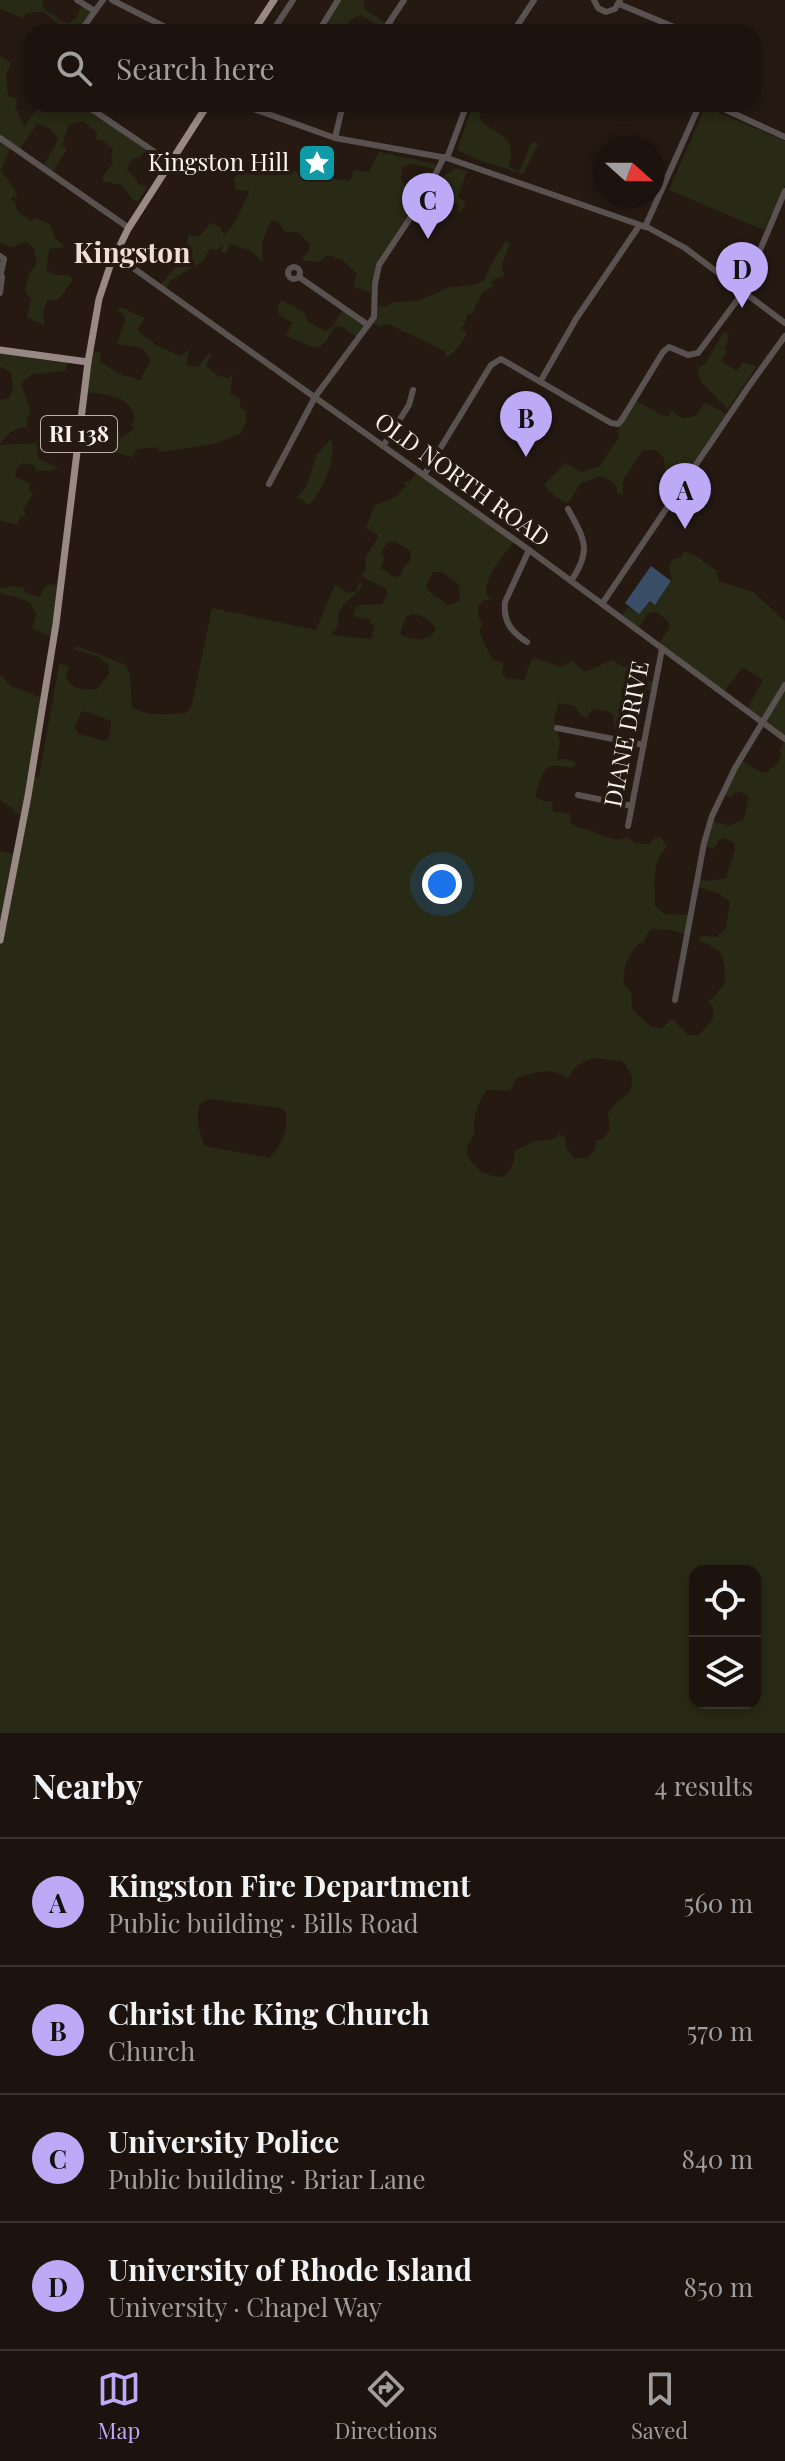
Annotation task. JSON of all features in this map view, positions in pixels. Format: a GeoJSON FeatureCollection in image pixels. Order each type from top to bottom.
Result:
{"type":"FeatureCollection","features":[{"type":"Feature","properties":{"kind":"main road"},"geometry":{"type":"LineString","coordinates":[[258,24],[272,1]]}},
{"type":"Feature","properties":{"kind":"main road","name":"RI 138"},"geometry":{"type":"LineString","coordinates":[[0,940],[28,796],[56,624],[88,362],[99,299],[129,228],[203,112]]}},
{"type":"Feature","properties":{"kind":"main road"},"geometry":{"type":"LineString","coordinates":[[0,350],[88,362]]}},
{"type":"Feature","properties":{"kind":"street"},"geometry":{"type":"LineString","coordinates":[[77,0],[95,11]]}},
{"type":"Feature","properties":{"kind":"street"},"geometry":{"type":"LineString","coordinates":[[86,24],[103,0]]}},
{"type":"Feature","properties":{"kind":"street"},"geometry":{"type":"LineString","coordinates":[[112,0],[159,24]]}},
{"type":"Feature","properties":{"kind":"street"},"geometry":{"type":"LineString","coordinates":[[277,24],[293,0]]}},
{"type":"Feature","properties":{"kind":"street"},"geometry":{"type":"LineString","coordinates":[[323,24],[338,0]]}},
{"type":"Feature","properties":{"kind":"street"},"geometry":{"type":"LineString","coordinates":[[388,24],[404,0]]}},
{"type":"Feature","properties":{"kind":"street"},"geometry":{"type":"LineString","coordinates":[[518,24],[534,0]]}},
{"type":"Feature","properties":{"kind":"street"},"geometry":{"type":"LineString","coordinates":[[594,0],[598,8],[606,12],[613,11],[620,2],[668,24]]}},
{"type":"Feature","properties":{"kind":"street"},"geometry":{"type":"LineString","coordinates":[[96,112],[171,163]]}},
{"type":"Feature","properties":{"kind":"street"},"geometry":{"type":"LineString","coordinates":[[265,112],[335,138],[445,158],[642,226],[685,248],[785,323]]}},
{"type":"Feature","properties":{"kind":"street"},"geometry":{"type":"LineString","coordinates":[[335,138],[341,112]]}},
{"type":"Feature","properties":{"kind":"street"},"geometry":{"type":"LineString","coordinates":[[269,484],[315,397],[368,325],[375,309],[379,265],[424,197],[445,158],[464,112]]}},
{"type":"Feature","properties":{"kind":"street"},"geometry":{"type":"LineString","coordinates":[[540,382],[576,319],[642,226],[696,112]]}},
{"type":"Feature","properties":{"kind":"street"},"geometry":{"type":"LineString","coordinates":[[730,112],[785,137]]}},
{"type":"Feature","properties":{"kind":"street"},"geometry":{"type":"LineString","coordinates":[[0,138],[129,228]]}},
{"type":"Feature","properties":{"kind":"street"},"geometry":{"type":"LineString","coordinates":[[424,475],[495,361],[508,361],[618,424],[663,352],[669,347],[688,355],[698,353],[743,291],[785,191]]}},
{"type":"Feature","properties":{"kind":"street"},"geometry":{"type":"LineString","coordinates":[[776,212],[785,215]]}},
{"type":"Feature","properties":{"kind":"street","name":"OLD NORTH ROAD"},"geometry":{"type":"LineString","coordinates":[[115,255],[529,550],[785,739]]}},
{"type":"Feature","properties":{"kind":"street"},"geometry":{"type":"LineString","coordinates":[[0,256],[4,259],[0,293]]}},
{"type":"Feature","properties":{"kind":"street"},"geometry":{"type":"LineString","coordinates":[[299,277],[368,325]]}},
{"type":"Feature","properties":{"kind":"street"},"geometry":{"type":"LineString","coordinates":[[602,604],[785,336]]}},
{"type":"Feature","properties":{"kind":"street"},"geometry":{"type":"LineString","coordinates":[[383,446],[409,405],[413,390]]}},
{"type":"Feature","properties":{"kind":"street"},"geometry":{"type":"LineString","coordinates":[[568,509],[585,552],[583,562],[571,581]]}},
{"type":"Feature","properties":{"kind":"street"},"geometry":{"type":"LineString","coordinates":[[527,642],[514,634],[504,610],[529,550]]}},
{"type":"Feature","properties":{"kind":"street","name":"DIANE DRIVE"},"geometry":{"type":"LineString","coordinates":[[628,826],[662,649]]}},
{"type":"Feature","properties":{"kind":"street"},"geometry":{"type":"LineString","coordinates":[[675,1000],[704,843],[712,816],[735,768],[785,685]]}},
{"type":"Feature","properties":{"kind":"street"},"geometry":{"type":"LineString","coordinates":[[557,728],[644,745]]}},
{"type":"Feature","properties":{"kind":"street"},"geometry":{"type":"LineString","coordinates":[[578,795],[632,806]]}},
{"type":"Feature","properties":{"kind":"green space"},"geometry":{"type":"Polygon","coordinates":[[[0,0],[44,0],[45,10],[66,23],[75,19],[82,4],[95,11],[86,24],[58,24],[44,12],[26,13],[23,18],[0,9],[0,0]]]}},
{"type":"Feature","properties":{"kind":"green space"},"geometry":{"type":"Polygon","coordinates":[[[338,0],[364,0],[364,9],[388,24],[376,24],[361,15],[348,24],[323,24],[338,0]]]}},
{"type":"Feature","properties":{"kind":"green space"},"geometry":{"type":"Polygon","coordinates":[[[0,56],[11,63],[6,73],[8,96],[17,99],[15,106],[24,127],[34,112],[98,112],[148,147],[141,157],[132,159],[127,169],[139,184],[147,187],[138,202],[122,185],[102,181],[113,163],[113,149],[96,139],[97,132],[82,121],[69,125],[62,145],[67,149],[52,172],[43,166],[58,140],[50,129],[37,124],[19,150],[11,146],[1,171],[15,190],[17,199],[14,196],[11,200],[15,202],[17,211],[31,221],[37,218],[50,224],[55,238],[65,247],[49,249],[46,270],[56,275],[69,275],[73,280],[58,300],[47,301],[43,313],[45,325],[28,318],[27,314],[32,300],[25,291],[29,274],[37,264],[34,249],[26,241],[11,248],[0,243],[0,56]]]}},
{"type":"Feature","properties":{"kind":"green space"},"geometry":{"type":"Polygon","coordinates":[[[471,112],[479,112],[481,121],[506,139],[511,149],[509,167],[519,172],[531,144],[538,144],[523,174],[457,150],[471,112]]]}},
{"type":"Feature","properties":{"kind":"green space"},"geometry":{"type":"Polygon","coordinates":[[[703,112],[717,112],[785,141],[785,185],[764,230],[669,190],[703,112]]]}},
{"type":"Feature","properties":{"kind":"green space"},"geometry":{"type":"Polygon","coordinates":[[[379,152],[435,164],[435,169],[410,164],[402,167],[401,179],[405,186],[423,191],[377,263],[371,292],[353,287],[357,273],[342,260],[328,255],[319,262],[304,261],[302,258],[309,250],[309,243],[297,232],[285,232],[277,221],[271,220],[262,243],[263,262],[249,250],[227,243],[230,246],[225,254],[220,251],[224,244],[217,250],[210,249],[203,261],[171,280],[166,289],[159,287],[183,257],[189,235],[199,237],[210,223],[220,227],[224,235],[229,230],[250,191],[236,190],[234,178],[242,172],[265,158],[307,175],[315,170],[332,175],[335,179],[350,181],[354,170],[369,172],[379,152]]]}},
{"type":"Feature","properties":{"kind":"green space"},"geometry":{"type":"Polygon","coordinates":[[[456,168],[470,172],[466,174],[458,197],[465,201],[464,208],[457,213],[458,205],[441,195],[435,199],[430,196],[438,180],[456,168]]]}},
{"type":"Feature","properties":{"kind":"green space"},"geometry":{"type":"Polygon","coordinates":[[[506,240],[510,245],[502,263],[505,272],[502,277],[491,280],[493,286],[482,293],[462,329],[467,333],[447,357],[444,351],[391,325],[380,327],[371,323],[376,306],[418,301],[450,287],[484,281],[506,240]]]}},
{"type":"Feature","properties":{"kind":"green space"},"geometry":{"type":"Polygon","coordinates":[[[282,300],[304,312],[307,321],[325,331],[332,328],[343,309],[367,324],[358,338],[335,326],[324,344],[315,348],[286,336],[292,323],[279,315],[278,305],[282,300]]]}},
{"type":"Feature","properties":{"kind":"green space"},"geometry":{"type":"Polygon","coordinates":[[[120,307],[145,318],[137,330],[156,345],[180,356],[189,350],[186,365],[198,367],[209,353],[206,366],[218,376],[229,378],[233,373],[230,393],[240,399],[240,407],[247,411],[240,434],[213,444],[161,452],[156,447],[137,449],[132,457],[114,452],[111,445],[79,444],[81,422],[101,424],[110,415],[116,417],[120,438],[135,429],[131,425],[135,420],[129,405],[116,397],[85,392],[91,351],[101,352],[100,362],[122,375],[140,380],[151,360],[142,348],[117,344],[125,321],[118,311],[120,307]]]}},
{"type":"Feature","properties":{"kind":"green space"},"geometry":{"type":"Polygon","coordinates":[[[724,331],[729,335],[727,351],[721,361],[737,371],[743,362],[757,366],[728,409],[701,382],[697,369],[705,364],[724,331]]]}},
{"type":"Feature","properties":{"kind":"green space"},"geometry":{"type":"Polygon","coordinates":[[[0,349],[69,359],[65,371],[33,374],[21,383],[31,412],[27,427],[11,432],[0,445],[0,400],[9,398],[13,390],[11,372],[0,367],[0,349]]]}},
{"type":"Feature","properties":{"kind":"green space"},"geometry":{"type":"Polygon","coordinates":[[[633,399],[665,417],[670,415],[671,410],[682,418],[694,416],[704,402],[726,414],[679,485],[665,472],[664,458],[656,450],[643,450],[623,480],[623,496],[617,493],[617,487],[608,479],[599,476],[580,484],[568,503],[556,497],[544,485],[565,463],[581,472],[600,466],[619,437],[618,418],[633,399]]]}},
{"type":"Feature","properties":{"kind":"green space"},"geometry":{"type":"Polygon","coordinates":[[[331,439],[333,446],[328,474],[309,505],[297,497],[306,487],[317,454],[331,439]]]}},
{"type":"Feature","properties":{"kind":"green space"},"geometry":{"type":"Polygon","coordinates":[[[37,443],[38,458],[58,468],[37,471],[33,465],[23,463],[17,468],[15,477],[30,483],[29,489],[33,494],[23,509],[26,516],[20,517],[17,525],[0,520],[0,445],[37,443]]]}},
{"type":"Feature","properties":{"kind":"green space"},"geometry":{"type":"Polygon","coordinates":[[[418,470],[515,540],[489,579],[486,594],[492,599],[484,600],[478,607],[479,619],[483,624],[479,631],[493,660],[504,663],[502,673],[506,678],[524,680],[531,661],[536,658],[560,667],[572,661],[585,672],[612,660],[624,667],[633,662],[636,677],[655,683],[654,690],[633,688],[625,696],[624,704],[628,710],[619,726],[614,728],[614,715],[607,711],[592,709],[587,719],[580,715],[575,706],[559,703],[554,719],[560,743],[557,759],[577,763],[573,767],[553,766],[546,769],[536,797],[552,801],[553,811],[570,814],[571,823],[578,827],[612,839],[627,837],[635,843],[650,844],[655,837],[661,838],[667,847],[656,866],[655,906],[665,914],[689,915],[686,935],[672,930],[652,929],[644,943],[639,943],[631,953],[624,973],[624,985],[631,992],[632,1009],[651,1027],[662,1028],[672,1019],[688,1035],[699,1035],[713,1019],[713,1007],[708,1000],[725,983],[723,960],[713,947],[698,940],[702,936],[716,937],[726,929],[730,902],[718,894],[696,887],[697,879],[726,878],[735,850],[734,843],[725,838],[719,840],[714,849],[703,845],[711,820],[729,826],[744,819],[749,797],[742,792],[735,793],[731,798],[721,792],[740,759],[766,773],[779,760],[785,741],[785,1733],[0,1733],[0,851],[18,855],[25,817],[14,813],[14,809],[0,800],[0,675],[11,686],[45,699],[34,776],[39,777],[59,664],[69,666],[66,678],[79,689],[97,689],[109,674],[108,665],[97,656],[74,649],[77,646],[126,665],[132,707],[151,714],[165,714],[186,713],[192,704],[212,608],[316,630],[335,584],[348,593],[356,591],[360,581],[362,586],[342,608],[339,625],[331,635],[371,639],[375,625],[370,624],[371,620],[354,616],[353,611],[360,605],[382,604],[388,595],[386,589],[361,576],[366,567],[365,558],[379,536],[366,528],[375,505],[394,498],[406,486],[403,482],[411,481],[418,470]],[[394,541],[388,542],[381,552],[384,559],[381,568],[394,577],[400,576],[404,566],[409,563],[411,551],[394,541]],[[433,572],[426,586],[448,605],[460,601],[459,585],[442,572],[433,572]],[[412,614],[406,617],[400,634],[409,638],[429,637],[436,629],[426,618],[412,614]],[[84,711],[75,727],[78,734],[104,741],[109,738],[111,721],[84,711]],[[593,1058],[576,1066],[567,1079],[550,1071],[537,1072],[517,1078],[510,1091],[487,1090],[476,1111],[475,1134],[469,1142],[472,1163],[486,1173],[503,1177],[512,1166],[514,1151],[535,1141],[553,1139],[559,1134],[565,1137],[567,1149],[574,1158],[587,1158],[595,1150],[596,1140],[603,1139],[610,1130],[608,1112],[628,1093],[632,1084],[631,1075],[622,1061],[593,1058]],[[208,1099],[200,1104],[198,1125],[205,1146],[269,1158],[278,1148],[286,1130],[285,1110],[280,1108],[208,1099]]]}},
{"type":"Feature","properties":{"kind":"green space"},"geometry":{"type":"Polygon","coordinates":[[[684,552],[717,571],[718,581],[753,592],[785,621],[785,739],[747,709],[763,680],[743,667],[723,693],[658,644],[670,628],[669,622],[656,612],[649,613],[637,629],[621,617],[628,607],[639,613],[650,601],[656,604],[672,580],[669,566],[684,552]]]}},
{"type":"Feature","properties":{"kind":"green space"},"geometry":{"type":"Polygon","coordinates":[[[61,585],[54,637],[32,629],[36,614],[30,604],[0,593],[0,588],[14,586],[40,597],[45,586],[61,585]]]}},
{"type":"Feature","properties":{"kind":"water"},"geometry":{"type":"Polygon","coordinates":[[[651,566],[671,581],[655,605],[650,601],[639,614],[625,603],[651,566]]]}},
{"type":"Feature","properties":{"kind":"place","name":"Kingston Hill"},"geometry":{"type":"Point","coordinates":[317,163]}},
{"type":"Feature","properties":{"kind":"place","name":"University Police"},"geometry":{"type":"Point","coordinates":[428,239]}},
{"type":"Feature","properties":{"kind":"place","name":"University of Rhode Island"},"geometry":{"type":"Point","coordinates":[742,308]}},
{"type":"Feature","properties":{"kind":"place","name":"Christ the King Church"},"geometry":{"type":"Point","coordinates":[526,457]}},
{"type":"Feature","properties":{"kind":"place","name":"Kingston Fire Department"},"geometry":{"type":"Point","coordinates":[685,529]}},
{"type":"Feature","properties":{"kind":"district","name":"Kingston"},"geometry":{"type":"Point","coordinates":[132,253]}}]}
